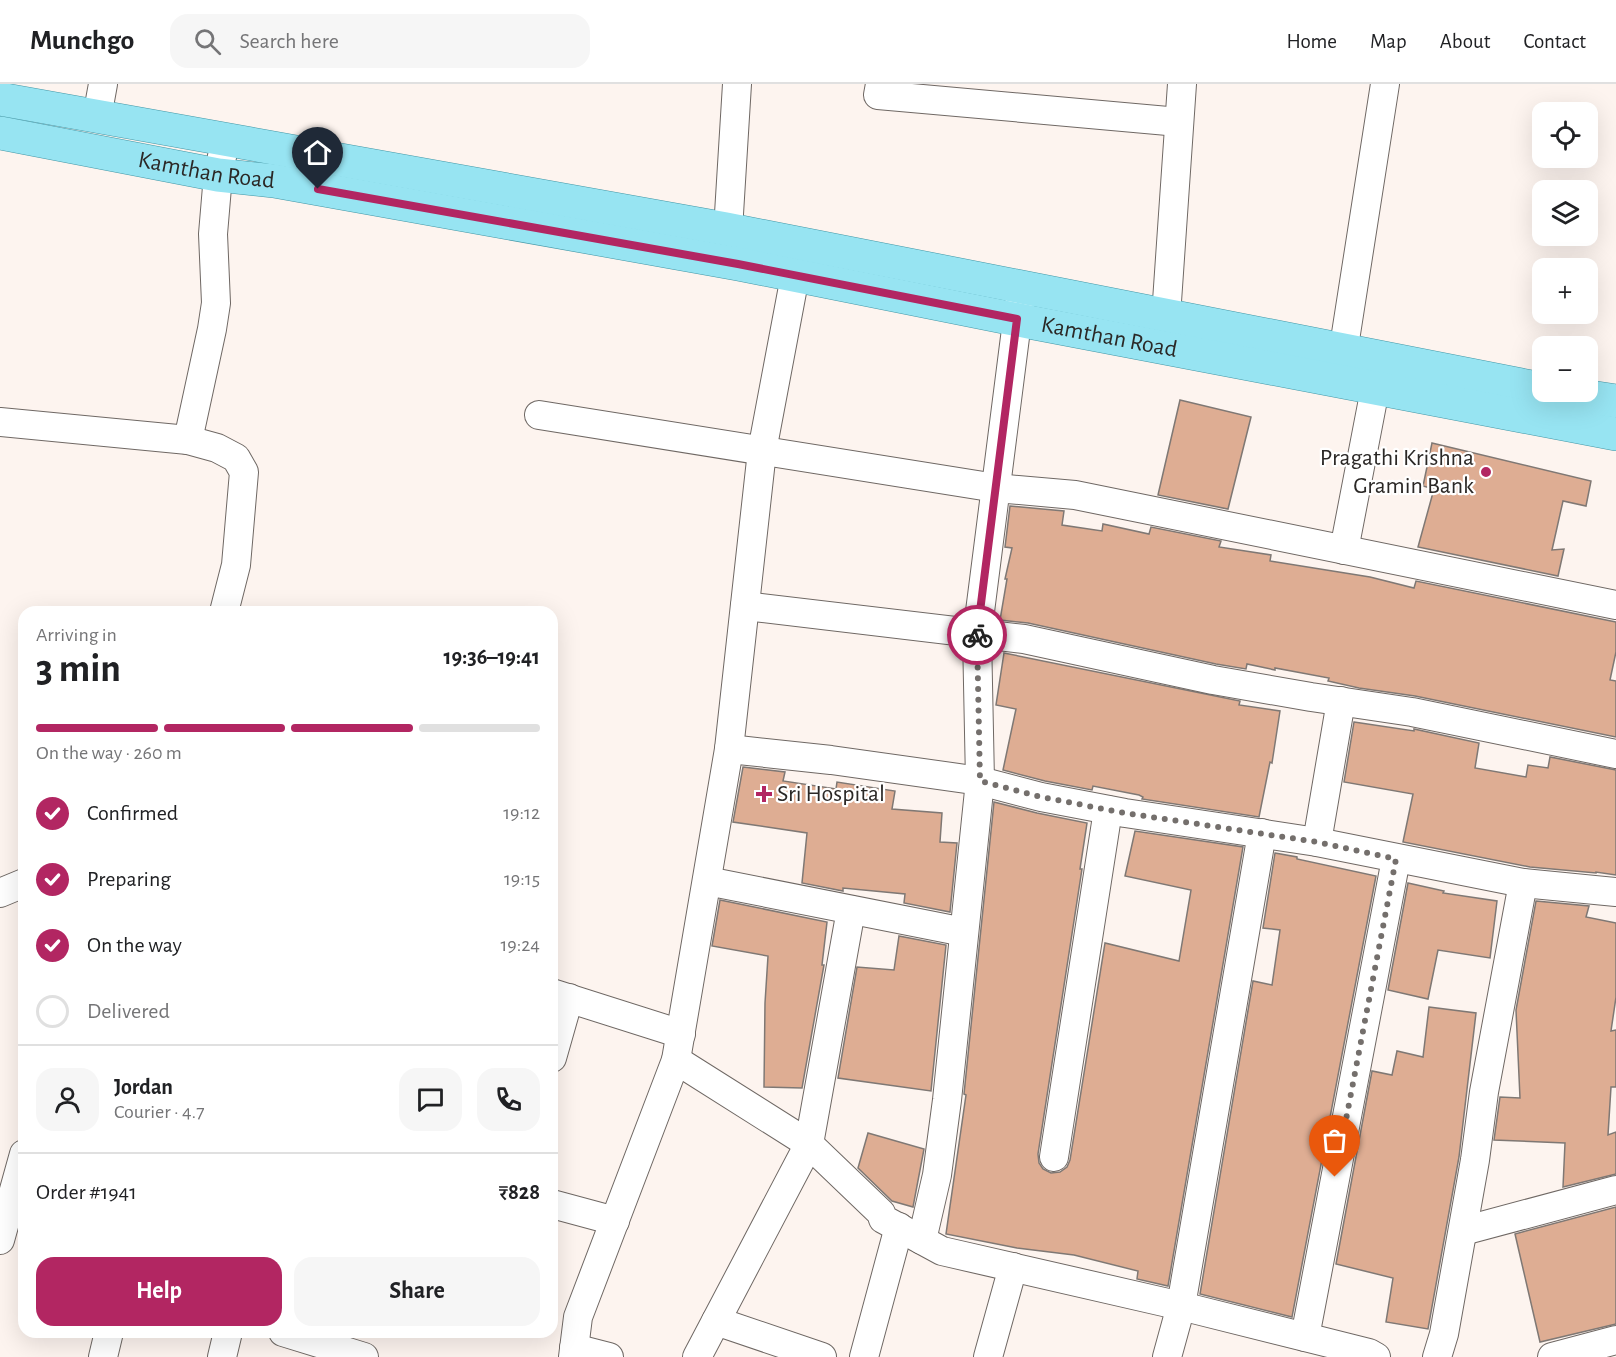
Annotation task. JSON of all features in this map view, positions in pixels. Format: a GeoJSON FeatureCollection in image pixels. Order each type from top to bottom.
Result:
{"type":"FeatureCollection","features":[{"type":"Feature","properties":{"kind":"main road","name":"Kamthan Road"},"geometry":{"type":"LineString","coordinates":[[0,99],[728,230],[1020,304],[1341,367],[1532,388]]}},
{"type":"Feature","properties":{"kind":"main road","name":"Kamthan Road"},"geometry":{"type":"LineString","coordinates":[[0,133],[218,175],[285,183],[795,276],[1020,304],[1166,316],[1341,367],[1375,389],[1616,434]]}},
{"type":"Feature","properties":{"kind":"main road"},"geometry":{"type":"LineString","coordinates":[[1598,398],[1616,401]]}},
{"type":"Feature","properties":{"kind":"street"},"geometry":{"type":"LineString","coordinates":[[97,117],[103,84]]}},
{"type":"Feature","properties":{"kind":"street"},"geometry":{"type":"LineString","coordinates":[[728,230],[737,84]]}},
{"type":"Feature","properties":{"kind":"street"},"geometry":{"type":"LineString","coordinates":[[880,84],[879,94],[1179,122]]}},
{"type":"Feature","properties":{"kind":"street"},"geometry":{"type":"LineString","coordinates":[[1166,316],[1182,84]]}},
{"type":"Feature","properties":{"kind":"street"},"geometry":{"type":"LineString","coordinates":[[1341,367],[1385,84]]}},
{"type":"Feature","properties":{"kind":"street"},"geometry":{"type":"LineString","coordinates":[[189,440],[216,303],[213,234],[218,175],[226,138]]}},
{"type":"Feature","properties":{"kind":"street"},"geometry":{"type":"LineString","coordinates":[[609,1357],[574,1352],[578,1317],[679,1047],[729,748],[762,451],[795,276]]}},
{"type":"Feature","properties":{"kind":"street"},"geometry":{"type":"LineString","coordinates":[[864,1357],[910,1234],[937,1175],[947,1100],[980,781],[977,634],[1020,304]]}},
{"type":"Feature","properties":{"kind":"street"},"geometry":{"type":"LineString","coordinates":[[1344,550],[1375,389]]}},
{"type":"Feature","properties":{"kind":"street"},"geometry":{"type":"LineString","coordinates":[[539,415],[996,488],[1076,495],[1616,605]]}},
{"type":"Feature","properties":{"kind":"street"},"geometry":{"type":"LineString","coordinates":[[0,422],[189,440],[218,448],[236,459],[244,472],[236,565],[226,606]]}},
{"type":"Feature","properties":{"kind":"street"},"geometry":{"type":"LineString","coordinates":[[745,606],[1024,639],[1213,680],[1412,712],[1616,754]]}},
{"type":"Feature","properties":{"kind":"street"},"geometry":{"type":"LineString","coordinates":[[1317,842],[1341,701]]}},
{"type":"Feature","properties":{"kind":"street"},"geometry":{"type":"LineString","coordinates":[[729,748],[980,781],[1041,797],[1108,810],[1317,842],[1523,883],[1616,892]]}},
{"type":"Feature","properties":{"kind":"street"},"geometry":{"type":"LineString","coordinates":[[1054,1158],[1108,810]]}},
{"type":"Feature","properties":{"kind":"street"},"geometry":{"type":"LineString","coordinates":[[1167,1357],[1181,1306],[1262,833]]}},
{"type":"Feature","properties":{"kind":"street"},"geometry":{"type":"LineString","coordinates":[[1305,1336],[1396,859]]}},
{"type":"Feature","properties":{"kind":"street"},"geometry":{"type":"LineString","coordinates":[[706,881],[964,932]]}},
{"type":"Feature","properties":{"kind":"street"},"geometry":{"type":"LineString","coordinates":[[1437,1357],[1475,1160],[1484,1092],[1523,883]]}},
{"type":"Feature","properties":{"kind":"street"},"geometry":{"type":"LineString","coordinates":[[0,893],[18,886]]}},
{"type":"Feature","properties":{"kind":"street"},"geometry":{"type":"LineString","coordinates":[[697,1357],[809,1144],[851,910]]}},
{"type":"Feature","properties":{"kind":"street"},"geometry":{"type":"LineString","coordinates":[[558,1016],[561,995],[679,1047],[809,1144],[881,1214],[883,1219],[942,1251],[1305,1336],[1369,1353],[1376,1357]]}},
{"type":"Feature","properties":{"kind":"street"},"geometry":{"type":"LineString","coordinates":[[0,1240],[18,1176]]}},
{"type":"Feature","properties":{"kind":"street"},"geometry":{"type":"LineString","coordinates":[[1462,1231],[1616,1190]]}},
{"type":"Feature","properties":{"kind":"street"},"geometry":{"type":"LineString","coordinates":[[558,1206],[615,1221]]}},
{"type":"Feature","properties":{"kind":"street"},"geometry":{"type":"LineString","coordinates":[[988,1357],[1013,1268]]}},
{"type":"Feature","properties":{"kind":"street"},"geometry":{"type":"LineString","coordinates":[[716,1321],[822,1357]]}},
{"type":"Feature","properties":{"kind":"street"},"geometry":{"type":"LineString","coordinates":[[103,1357],[108,1338]]}},
{"type":"Feature","properties":{"kind":"street"},"geometry":{"type":"LineString","coordinates":[[222,1357],[227,1338]]}},
{"type":"Feature","properties":{"kind":"street"},"geometry":{"type":"LineString","coordinates":[[302,1338],[364,1357]]}},
{"type":"Feature","properties":{"kind":"street"},"geometry":{"type":"LineString","coordinates":[[1552,1357],[1616,1340]]}},
{"type":"Feature","properties":{"kind":"building"},"geometry":{"type":"Polygon","coordinates":[[[1180,400],[1251,417],[1228,509],[1158,495],[1180,400]]]}},
{"type":"Feature","properties":{"kind":"building"},"geometry":{"type":"Polygon","coordinates":[[[1432,443],[1591,481],[1586,506],[1563,501],[1552,550],[1564,549],[1558,576],[1418,547],[1434,489],[1423,486],[1432,443]]]}},
{"type":"Feature","properties":{"kind":"building"},"geometry":{"type":"Polygon","coordinates":[[[1010,506],[1064,511],[1062,525],[1102,531],[1103,524],[1149,534],[1151,527],[1221,541],[1219,547],[1271,555],[1270,561],[1370,577],[1414,588],[1416,581],[1616,622],[1616,652],[1610,680],[1616,681],[1616,737],[1415,696],[1359,688],[1328,681],[1329,678],[1247,664],[1246,669],[1216,664],[1028,623],[1000,620],[1007,579],[1005,579],[1012,548],[1005,547],[1010,506]]]}},
{"type":"Feature","properties":{"kind":"building"},"geometry":{"type":"Polygon","coordinates":[[[1004,653],[1240,701],[1239,705],[1280,711],[1272,763],[1270,762],[1259,817],[1142,799],[1143,797],[1139,795],[1093,786],[1092,790],[1003,770],[1016,709],[996,705],[1004,653]]]}},
{"type":"Feature","properties":{"kind":"building"},"geometry":{"type":"Polygon","coordinates":[[[1354,722],[1414,731],[1414,729],[1479,743],[1475,768],[1526,777],[1528,765],[1548,768],[1550,757],[1616,770],[1616,875],[1530,867],[1403,842],[1413,794],[1344,782],[1354,722]]]}},
{"type":"Feature","properties":{"kind":"building"},"geometry":{"type":"Polygon","coordinates":[[[743,767],[785,772],[783,781],[836,789],[837,782],[895,791],[892,809],[942,813],[940,842],[957,843],[950,912],[904,903],[905,894],[843,888],[843,891],[802,883],[807,833],[733,822],[743,767]]]}},
{"type":"Feature","properties":{"kind":"building"},"geometry":{"type":"Polygon","coordinates":[[[994,802],[1087,823],[1038,1154],[1039,1163],[1043,1169],[1051,1173],[1060,1172],[1067,1167],[1070,1160],[1105,943],[1179,961],[1191,890],[1125,876],[1135,831],[1243,847],[1168,1286],[1137,1279],[1138,1271],[1074,1255],[1017,1248],[946,1234],[966,1095],[964,1094],[994,802]]]}},
{"type":"Feature","properties":{"kind":"building"},"geometry":{"type":"Polygon","coordinates":[[[1275,853],[1376,876],[1292,1317],[1200,1294],[1253,981],[1272,985],[1280,930],[1263,928],[1275,853]]]}},
{"type":"Feature","properties":{"kind":"building"},"geometry":{"type":"Polygon","coordinates":[[[1408,883],[1444,891],[1443,893],[1497,901],[1490,958],[1438,950],[1428,999],[1388,990],[1408,883]]]}},
{"type":"Feature","properties":{"kind":"building"},"geometry":{"type":"Polygon","coordinates":[[[720,900],[827,922],[822,965],[824,965],[802,1088],[764,1087],[768,956],[712,946],[720,900]]]}},
{"type":"Feature","properties":{"kind":"building"},"geometry":{"type":"Polygon","coordinates":[[[1536,901],[1589,906],[1586,917],[1616,923],[1616,997],[1611,1031],[1616,1030],[1616,1087],[1611,1087],[1608,1135],[1616,1132],[1616,1174],[1563,1187],[1565,1143],[1494,1140],[1500,1097],[1520,1098],[1516,1010],[1536,901]]]}},
{"type":"Feature","properties":{"kind":"building"},"geometry":{"type":"Polygon","coordinates":[[[899,936],[946,945],[931,1091],[838,1078],[857,967],[894,970],[899,936]]]}},
{"type":"Feature","properties":{"kind":"building"},"geometry":{"type":"Polygon","coordinates":[[[1429,1007],[1476,1013],[1459,1157],[1428,1329],[1386,1322],[1393,1278],[1336,1264],[1372,1071],[1392,1075],[1397,1051],[1423,1057],[1429,1007]]]}},
{"type":"Feature","properties":{"kind":"building"},"geometry":{"type":"Polygon","coordinates":[[[868,1133],[924,1149],[913,1207],[892,1201],[858,1168],[868,1133]]]}},
{"type":"Feature","properties":{"kind":"building"},"geometry":{"type":"Polygon","coordinates":[[[1616,1207],[1616,1324],[1540,1342],[1515,1234],[1616,1207]]]}},
{"type":"Feature","properties":{"kind":"way so far"},"geometry":{"type":"LineString","coordinates":[[977,635],[980,781],[1041,797],[1125,813],[1317,842],[1396,859],[1335,1177]]}},
{"type":"Feature","properties":{"kind":"place","name":"Pragathi Krishna Gramin Bank"},"geometry":{"type":"Point","coordinates":[1486,472]}},
{"type":"Feature","properties":{"kind":"place","name":"Sri Hospital"},"geometry":{"type":"Point","coordinates":[764,794]}},
{"type":"Feature","properties":{"kind":"route"},"geometry":{"type":"LineString","coordinates":[[318,189],[738,264],[1017,319],[977,635]]}}]}
